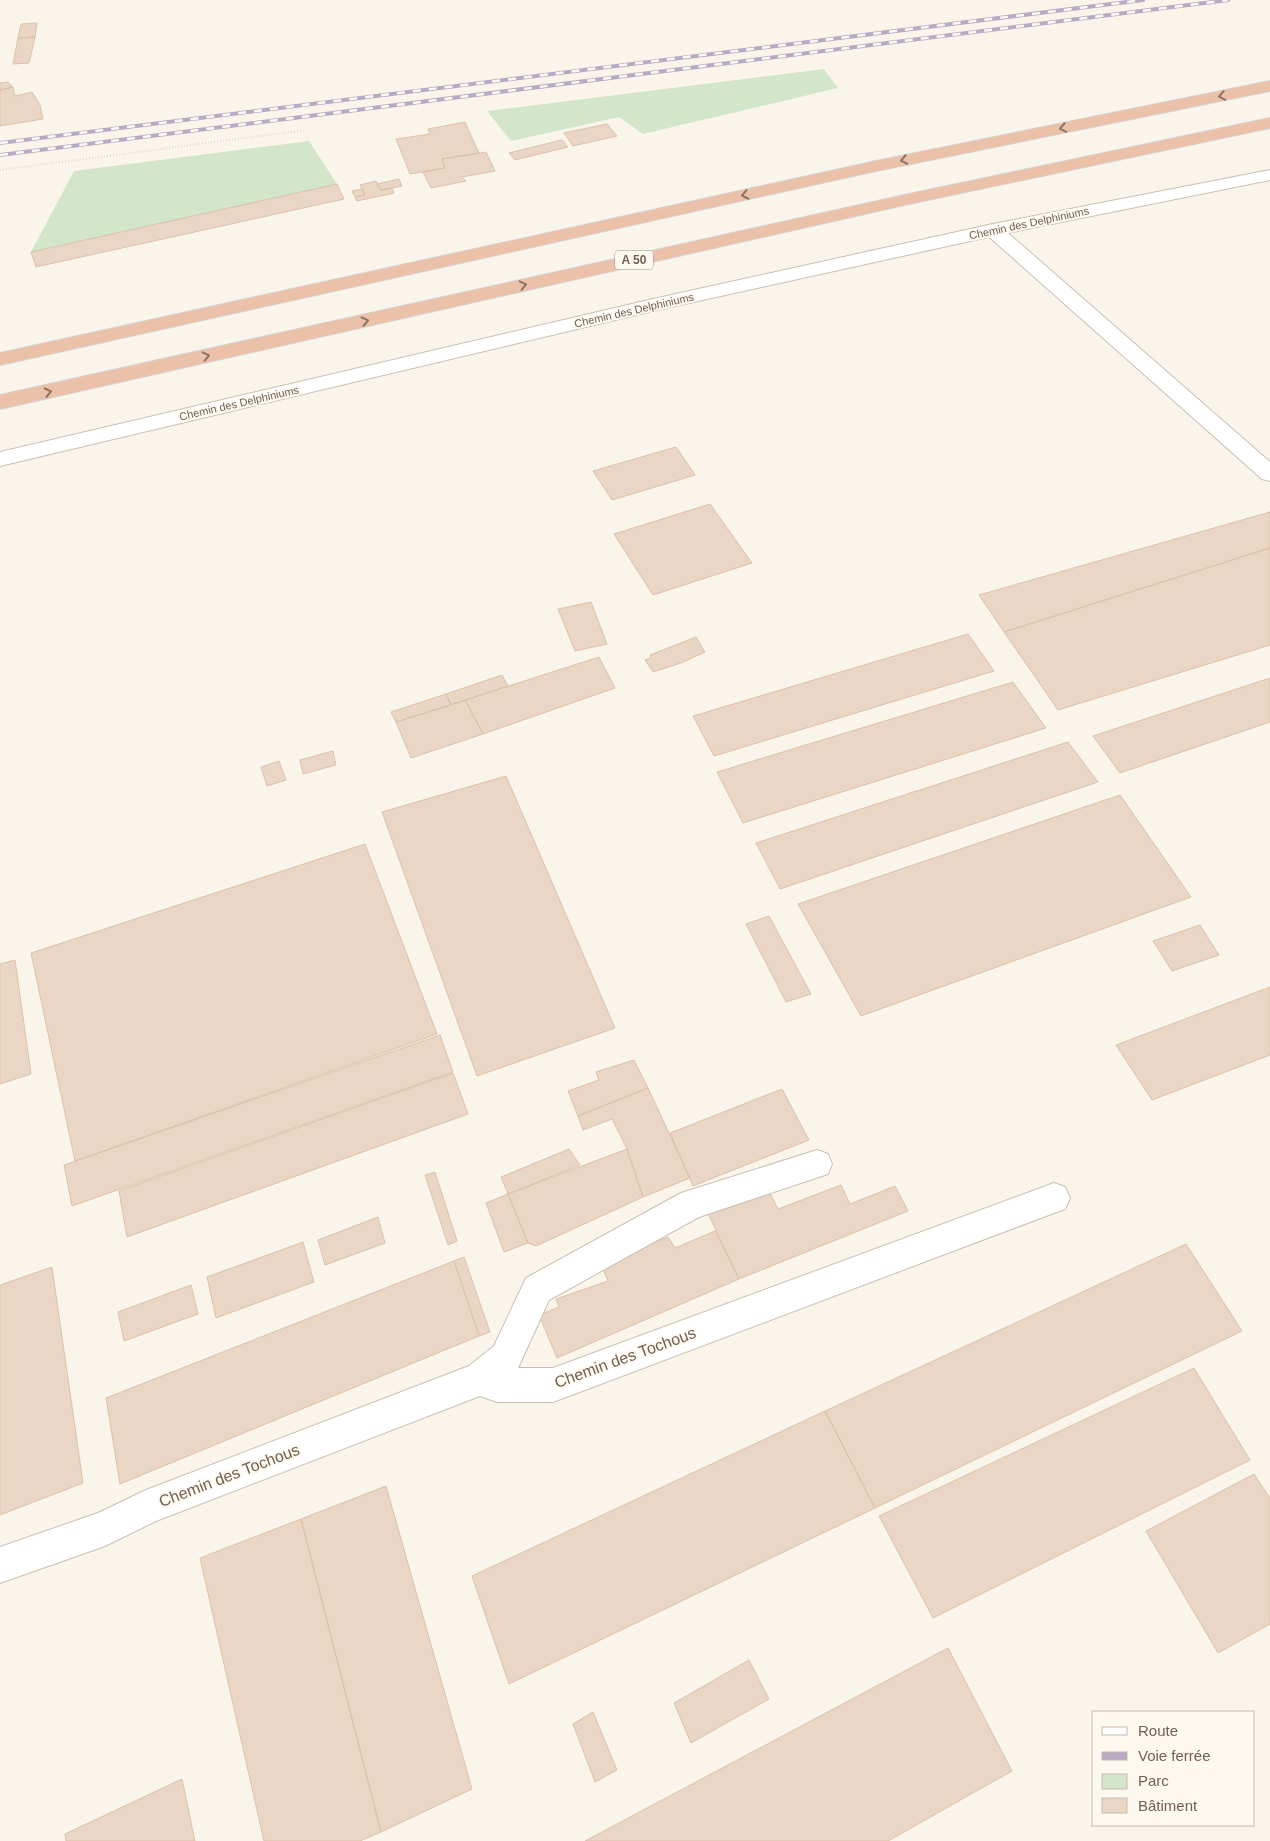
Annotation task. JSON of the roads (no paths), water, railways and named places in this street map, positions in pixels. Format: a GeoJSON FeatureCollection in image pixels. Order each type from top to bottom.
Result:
{"type":"FeatureCollection","features":[{"type":"Feature","properties":{"kind":"highway"},"geometry":{"type":"LineString","coordinates":[[0,360],[876,166],[1270,86]]}},
{"type":"Feature","properties":{"kind":"highway","name":"A 50"},"geometry":{"type":"LineString","coordinates":[[0,402],[908,199],[1270,123]]}},
{"type":"Feature","properties":{"kind":"street","name":"Chemin des Delphiniums"},"geometry":{"type":"LineString","coordinates":[[0,459],[653,305],[993,230],[1270,175]]}},
{"type":"Feature","properties":{"kind":"street"},"geometry":{"type":"LineString","coordinates":[[993,230],[1270,474]]}},
{"type":"Feature","properties":{"kind":"street"},"geometry":{"type":"LineString","coordinates":[[480,1379],[506,1358],[521,1329],[537,1289],[692,1204],[817,1164]]}},
{"type":"Feature","properties":{"kind":"street","name":"Chemin des Tochous"},"geometry":{"type":"LineString","coordinates":[[0,1565],[106,1528],[146,1506],[480,1379],[497,1385],[552,1385],[1054,1198]]}},
{"type":"Feature","properties":{"kind":"railway"},"geometry":{"type":"LineString","coordinates":[[0,143],[1143,0]]}},
{"type":"Feature","properties":{"kind":"railway"},"geometry":{"type":"LineString","coordinates":[[0,155],[1228,0]]}}]}
